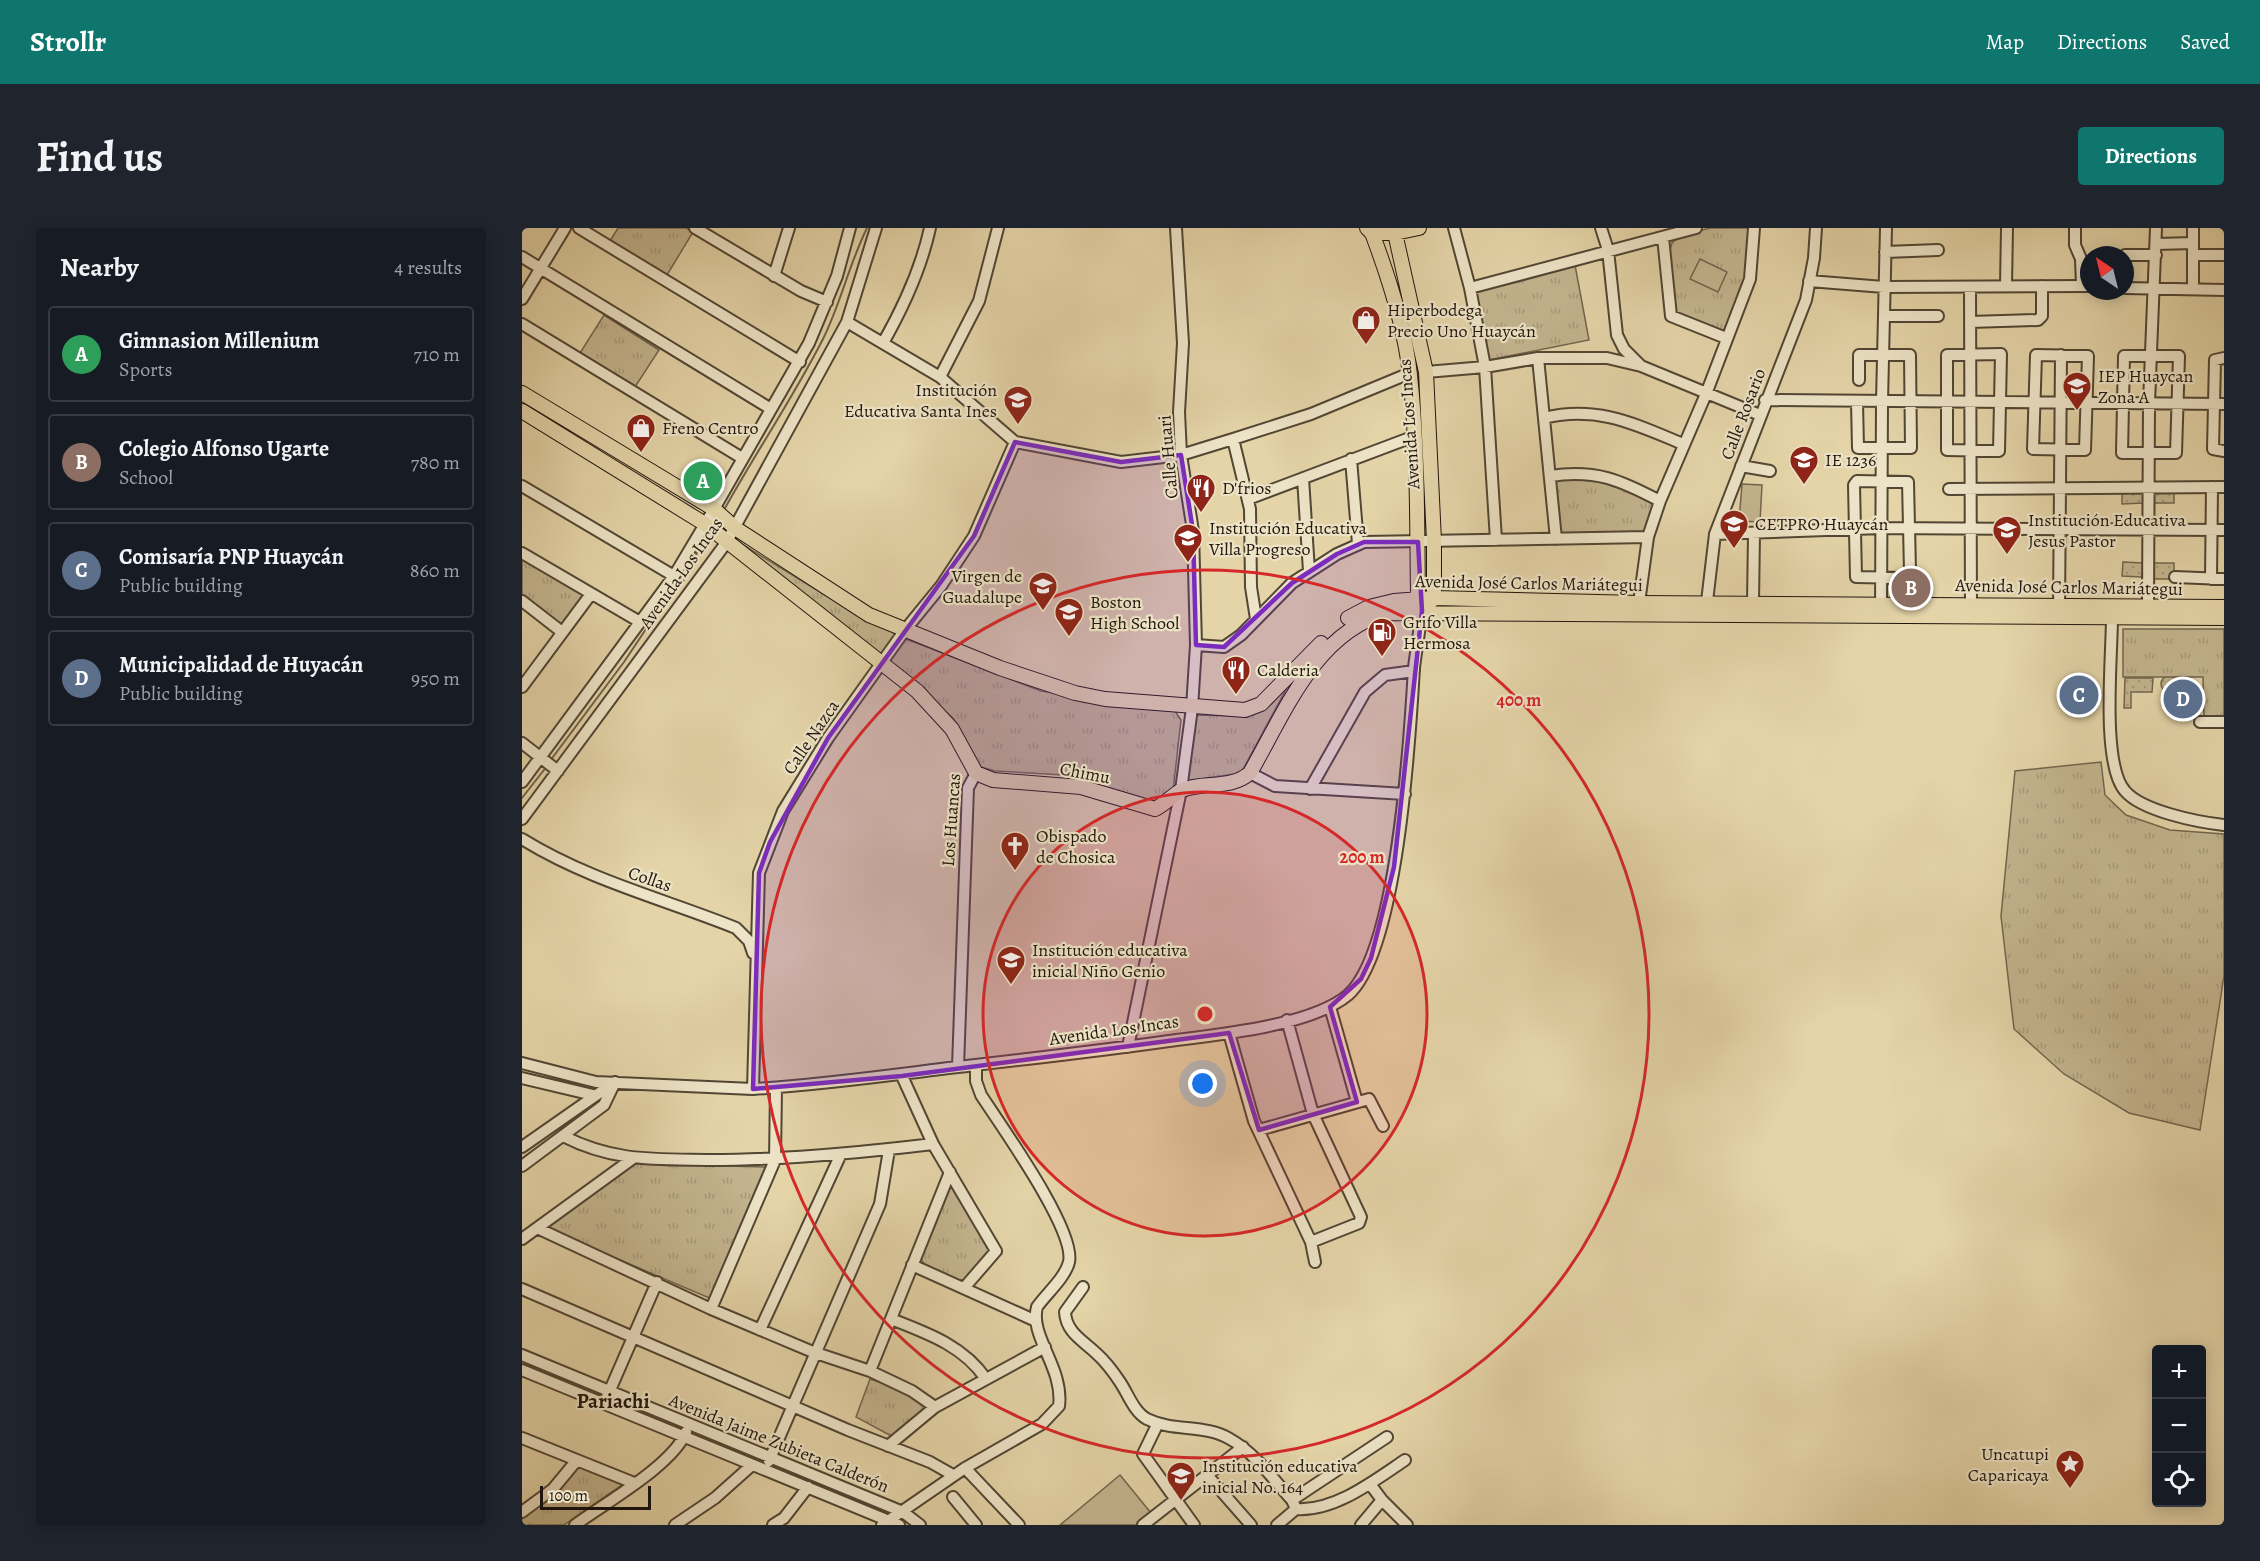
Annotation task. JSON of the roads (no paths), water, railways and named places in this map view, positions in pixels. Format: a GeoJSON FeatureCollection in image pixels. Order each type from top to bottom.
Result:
{"type":"FeatureCollection","features":[{"type":"Feature","properties":{"kind":"main road"},"geometry":{"type":"LineString","coordinates":[[1371,230],[1419,228]]}},
{"type":"Feature","properties":{"kind":"main road","name":"Avenida Los Incas"},"geometry":{"type":"LineString","coordinates":[[1371,230],[1384,266],[1410,373],[1415,436],[1420,605]]}},
{"type":"Feature","properties":{"kind":"main road","name":"Avenida Los Incas"},"geometry":{"type":"LineString","coordinates":[[1392,230],[1426,372],[1434,541],[1434,598]]}},
{"type":"Feature","properties":{"kind":"main road","name":"Avenida José Carlos Mariátegui"},"geometry":{"type":"LineString","coordinates":[[522,393],[714,510],[735,528],[869,615],[1000,668],[1075,693],[1105,699],[1192,708],[1240,710],[1255,707],[1278,688],[1350,616],[1394,601],[1420,605],[2114,611],[2224,618]]}},
{"type":"Feature","properties":{"kind":"main road"},"geometry":{"type":"LineString","coordinates":[[522,411],[705,524],[726,543]]}},
{"type":"Feature","properties":{"kind":"main road","name":"Los Huancas"},"geometry":{"type":"LineString","coordinates":[[726,543],[883,664],[935,709],[962,744],[976,773]]}},
{"type":"Feature","properties":{"kind":"main road","name":"Avenida José Carlos Mariátegui"},"geometry":{"type":"LineString","coordinates":[[1250,773],[1316,662],[1356,623],[1373,616],[1420,605],[1434,598],[1706,607],[1753,602],[1881,610]]}},
{"type":"Feature","properties":{"kind":"main road","name":"Avenida José Carlos Mariátegui"},"geometry":{"type":"LineString","coordinates":[[2114,611],[2148,606],[2224,607]]}},
{"type":"Feature","properties":{"kind":"main road","name":"Chimu"},"geometry":{"type":"LineString","coordinates":[[976,773],[993,780],[1081,787],[1155,809],[1169,802],[1181,790]]}},
{"type":"Feature","properties":{"kind":"main road"},"geometry":{"type":"LineString","coordinates":[[1181,790],[1239,782],[1250,773]]}},
{"type":"Feature","properties":{"kind":"street"},"geometry":{"type":"LineString","coordinates":[[522,299],[565,228]]}},
{"type":"Feature","properties":{"kind":"street"},"geometry":{"type":"LineString","coordinates":[[579,228],[800,362]]}},
{"type":"Feature","properties":{"kind":"street"},"geometry":{"type":"LineString","coordinates":[[695,228],[774,276],[827,302]]}},
{"type":"Feature","properties":{"kind":"street"},"geometry":{"type":"LineString","coordinates":[[774,276],[789,228]]}},
{"type":"Feature","properties":{"kind":"street"},"geometry":{"type":"LineString","coordinates":[[522,782],[674,576],[714,510],[742,458],[800,362],[827,302],[850,228]]}},
{"type":"Feature","properties":{"kind":"street","name":"Avenida Los Incas"},"geometry":{"type":"LineString","coordinates":[[522,819],[735,528],[847,322],[876,228]]}},
{"type":"Feature","properties":{"kind":"street"},"geometry":{"type":"LineString","coordinates":[[884,343],[923,259],[930,228]]}},
{"type":"Feature","properties":{"kind":"street"},"geometry":{"type":"LineString","coordinates":[[940,377],[979,301],[998,228]]}},
{"type":"Feature","properties":{"kind":"street","name":"Calle Huari"},"geometry":{"type":"LineString","coordinates":[[1128,1047],[1181,790],[1194,683],[1196,645],[1193,531],[1181,455],[1179,412],[1183,343],[1176,228]]}},
{"type":"Feature","properties":{"kind":"street"},"geometry":{"type":"LineString","coordinates":[[1455,228],[1470,288],[1485,367],[1496,540]]}},
{"type":"Feature","properties":{"kind":"street"},"geometry":{"type":"LineString","coordinates":[[1601,228],[1608,250],[1617,335],[1624,349],[1641,366]]}},
{"type":"Feature","properties":{"kind":"street"},"geometry":{"type":"LineString","coordinates":[[1470,288],[1696,228]]}},
{"type":"Feature","properties":{"kind":"street"},"geometry":{"type":"LineString","coordinates":[[1639,603],[1648,537],[1659,501],[1706,394],[1750,279],[1754,228]]}},
{"type":"Feature","properties":{"kind":"street","name":"Calle Rosario"},"geometry":{"type":"LineString","coordinates":[[1706,607],[1715,534],[1765,400],[1806,300],[1816,228]]}},
{"type":"Feature","properties":{"kind":"street"},"geometry":{"type":"LineString","coordinates":[[1881,610],[1881,402],[1886,228]]}},
{"type":"Feature","properties":{"kind":"street"},"geometry":{"type":"LineString","coordinates":[[2006,286],[2007,228]]}},
{"type":"Feature","properties":{"kind":"street"},"geometry":{"type":"LineString","coordinates":[[2075,228],[2075,245],[2080,250]]}},
{"type":"Feature","properties":{"kind":"street"},"geometry":{"type":"LineString","coordinates":[[2148,606],[2149,403],[2156,228]]}},
{"type":"Feature","properties":{"kind":"street"},"geometry":{"type":"LineString","coordinates":[[2193,228],[2193,289]]}},
{"type":"Feature","properties":{"kind":"street"},"geometry":{"type":"LineString","coordinates":[[1663,237],[1671,316],[1726,338]]}},
{"type":"Feature","properties":{"kind":"street"},"geometry":{"type":"LineString","coordinates":[[2156,243],[2193,243]]}},
{"type":"Feature","properties":{"kind":"street"},"geometry":{"type":"LineString","coordinates":[[1885,252],[1938,250]]}},
{"type":"Feature","properties":{"kind":"street"},"geometry":{"type":"LineString","coordinates":[[2134,255],[2156,255]]}},
{"type":"Feature","properties":{"kind":"street"},"geometry":{"type":"LineString","coordinates":[[2193,255],[2224,255]]}},
{"type":"Feature","properties":{"kind":"street"},"geometry":{"type":"LineString","coordinates":[[522,257],[771,409]]}},
{"type":"Feature","properties":{"kind":"street"},"geometry":{"type":"LineString","coordinates":[[1809,281],[1884,287],[2080,286]]}},
{"type":"Feature","properties":{"kind":"street"},"geometry":{"type":"LineString","coordinates":[[1970,322],[2038,320],[2042,316],[2042,286]]}},
{"type":"Feature","properties":{"kind":"street"},"geometry":{"type":"LineString","coordinates":[[1970,287],[1971,610]]}},
{"type":"Feature","properties":{"kind":"street"},"geometry":{"type":"LineString","coordinates":[[2134,288],[2224,290]]}},
{"type":"Feature","properties":{"kind":"street"},"geometry":{"type":"LineString","coordinates":[[1884,316],[1938,316]]}},
{"type":"Feature","properties":{"kind":"street"},"geometry":{"type":"LineString","coordinates":[[847,322],[940,377],[1015,442],[1120,462],[1181,455],[1311,414],[1410,373]]}},
{"type":"Feature","properties":{"kind":"street"},"geometry":{"type":"LineString","coordinates":[[522,324],[742,458]]}},
{"type":"Feature","properties":{"kind":"street"},"geometry":{"type":"LineString","coordinates":[[2001,354],[1999,451],[1947,450],[1947,355],[1971,355],[2001,354]]}},
{"type":"Feature","properties":{"kind":"street"},"geometry":{"type":"LineString","coordinates":[[1857,402],[1858,448],[1911,448],[1910,356],[1859,355],[1859,380]]}},
{"type":"Feature","properties":{"kind":"street"},"geometry":{"type":"LineString","coordinates":[[2036,355],[2061,355],[2088,356],[2085,450],[2033,449],[2036,355]]}},
{"type":"Feature","properties":{"kind":"street"},"geometry":{"type":"LineString","coordinates":[[2059,611],[2061,355]]}},
{"type":"Feature","properties":{"kind":"street"},"geometry":{"type":"LineString","coordinates":[[2124,356],[2179,356],[2176,453],[2122,453],[2122,403],[2124,356]]}},
{"type":"Feature","properties":{"kind":"street"},"geometry":{"type":"LineString","coordinates":[[1426,372],[1485,367],[1538,358],[1607,358],[1641,366],[1760,415]]}},
{"type":"Feature","properties":{"kind":"street"},"geometry":{"type":"LineString","coordinates":[[1538,358],[1556,538]]}},
{"type":"Feature","properties":{"kind":"street"},"geometry":{"type":"LineString","coordinates":[[2224,358],[2215,360],[2219,405],[2213,449],[2224,451]]}},
{"type":"Feature","properties":{"kind":"street"},"geometry":{"type":"LineString","coordinates":[[1765,400],[2219,405]]}},
{"type":"Feature","properties":{"kind":"street"},"geometry":{"type":"LineString","coordinates":[[1544,418],[1563,413],[1593,412],[1627,422],[1683,444]]}},
{"type":"Feature","properties":{"kind":"street"},"geometry":{"type":"LineString","coordinates":[[1248,499],[1415,436]]}},
{"type":"Feature","properties":{"kind":"street"},"geometry":{"type":"LineString","coordinates":[[1233,439],[1248,499],[1252,546],[1251,587],[1256,619]]}},
{"type":"Feature","properties":{"kind":"street","name":"Calle Nazca"},"geometry":{"type":"LineString","coordinates":[[753,1089],[759,873],[770,842],[783,811],[828,738],[883,664],[905,630],[941,586],[974,536],[1015,442]]}},
{"type":"Feature","properties":{"kind":"street"},"geometry":{"type":"LineString","coordinates":[[1351,459],[1358,544]]}},
{"type":"Feature","properties":{"kind":"street"},"geometry":{"type":"LineString","coordinates":[[1741,466],[1770,471]]}},
{"type":"Feature","properties":{"kind":"street"},"geometry":{"type":"LineString","coordinates":[[1550,476],[1589,472],[1607,477],[1659,501]]}},
{"type":"Feature","properties":{"kind":"street"},"geometry":{"type":"LineString","coordinates":[[1303,478],[1309,571]]}},
{"type":"Feature","properties":{"kind":"street"},"geometry":{"type":"LineString","coordinates":[[1882,481],[1908,482],[1909,574],[1905,578],[1856,577],[1855,482],[1882,481]]}},
{"type":"Feature","properties":{"kind":"street"},"geometry":{"type":"LineString","coordinates":[[522,486],[674,576]]}},
{"type":"Feature","properties":{"kind":"street"},"geometry":{"type":"LineString","coordinates":[[2211,579],[2212,487]]}},
{"type":"Feature","properties":{"kind":"street"},"geometry":{"type":"LineString","coordinates":[[1949,489],[2224,487]]}},
{"type":"Feature","properties":{"kind":"street"},"geometry":{"type":"LineString","coordinates":[[1715,534],[1882,528],[2224,530]]}},
{"type":"Feature","properties":{"kind":"street"},"geometry":{"type":"LineString","coordinates":[[1753,602],[1754,534]]}},
{"type":"Feature","properties":{"kind":"street"},"geometry":{"type":"LineString","coordinates":[[1196,645],[1224,647],[1241,635],[1292,583],[1309,571],[1364,542],[1648,537]]}},
{"type":"Feature","properties":{"kind":"street"},"geometry":{"type":"LineString","coordinates":[[522,553],[640,622]]}},
{"type":"Feature","properties":{"kind":"street"},"geometry":{"type":"LineString","coordinates":[[2175,577],[2224,579]]}},
{"type":"Feature","properties":{"kind":"street"},"geometry":{"type":"LineString","coordinates":[[522,687],[526,672],[562,632],[591,594]]}},
{"type":"Feature","properties":{"kind":"street"},"geometry":{"type":"LineString","coordinates":[[522,601],[562,632]]}},
{"type":"Feature","properties":{"kind":"street","name":"Avenida Los Incas"},"geometry":{"type":"LineString","coordinates":[[522,1063],[596,1082],[776,1088],[902,1076],[1229,1033],[1287,1020],[1330,1006],[1348,994],[1361,979],[1371,958],[1394,867],[1405,794],[1413,716],[1414,671],[1420,605]]}},
{"type":"Feature","properties":{"kind":"street"},"geometry":{"type":"LineString","coordinates":[[2114,611],[2110,726],[2112,762],[2117,779],[2125,792],[2145,805],[2224,825]]}},
{"type":"Feature","properties":{"kind":"street"},"geometry":{"type":"LineString","coordinates":[[1310,789],[1365,692],[1384,675],[1414,671]]}},
{"type":"Feature","properties":{"kind":"street"},"geometry":{"type":"LineString","coordinates":[[2200,722],[2224,722]]}},
{"type":"Feature","properties":{"kind":"street"},"geometry":{"type":"LineString","coordinates":[[522,742],[558,771]]}},
{"type":"Feature","properties":{"kind":"street","name":"Los Huancas"},"geometry":{"type":"LineString","coordinates":[[958,1067],[968,788],[976,773]]}},
{"type":"Feature","properties":{"kind":"street"},"geometry":{"type":"LineString","coordinates":[[1250,773],[1275,786],[1405,794]]}},
{"type":"Feature","properties":{"kind":"street","name":"Collas"},"geometry":{"type":"LineString","coordinates":[[522,839],[552,857],[602,880],[736,928],[749,941],[756,959]]}},
{"type":"Feature","properties":{"kind":"street"},"geometry":{"type":"LineString","coordinates":[[1330,1006],[1357,1102]]}},
{"type":"Feature","properties":{"kind":"street"},"geometry":{"type":"LineString","coordinates":[[1287,1020],[1313,1114],[1361,1217],[1359,1223],[1311,1242]]}},
{"type":"Feature","properties":{"kind":"street"},"geometry":{"type":"LineString","coordinates":[[1229,1033],[1259,1130],[1311,1242],[1316,1262]]}},
{"type":"Feature","properties":{"kind":"street"},"geometry":{"type":"LineString","coordinates":[[890,1524],[953,1475],[1042,1424],[1055,1413],[1060,1400],[1059,1381],[1036,1322],[1037,1307],[1067,1269],[1068,1248],[1048,1203],[981,1095],[976,1081],[976,1066]]}},
{"type":"Feature","properties":{"kind":"street"},"geometry":{"type":"LineString","coordinates":[[902,1076],[933,1144],[996,1251],[964,1288]]}},
{"type":"Feature","properties":{"kind":"street"},"geometry":{"type":"LineString","coordinates":[[522,1078],[593,1095]]}},
{"type":"Feature","properties":{"kind":"street"},"geometry":{"type":"LineString","coordinates":[[522,1147],[593,1095],[615,1082]]}},
{"type":"Feature","properties":{"kind":"street"},"geometry":{"type":"LineString","coordinates":[[522,1166],[603,1105],[615,1082]]}},
{"type":"Feature","properties":{"kind":"street"},"geometry":{"type":"LineString","coordinates":[[711,1309],[775,1160],[776,1088]]}},
{"type":"Feature","properties":{"kind":"street"},"geometry":{"type":"LineString","coordinates":[[1259,1130],[1369,1099],[1383,1126]]}},
{"type":"Feature","properties":{"kind":"street"},"geometry":{"type":"LineString","coordinates":[[562,1136],[602,1152],[632,1159],[775,1160],[840,1156],[933,1144]]}},
{"type":"Feature","properties":{"kind":"street"},"geometry":{"type":"LineString","coordinates":[[764,1470],[813,1352],[880,1204],[889,1150]]}},
{"type":"Feature","properties":{"kind":"street"},"geometry":{"type":"LineString","coordinates":[[760,1330],[840,1156]]}},
{"type":"Feature","properties":{"kind":"street"},"geometry":{"type":"LineString","coordinates":[[522,1239],[632,1159]]}},
{"type":"Feature","properties":{"kind":"street"},"geometry":{"type":"LineString","coordinates":[[870,1371],[950,1172]]}},
{"type":"Feature","properties":{"kind":"street"},"geometry":{"type":"LineString","coordinates":[[537,1228],[711,1309],[813,1352],[870,1371],[912,1391],[935,1407]]}},
{"type":"Feature","properties":{"kind":"street"},"geometry":{"type":"LineString","coordinates":[[912,1265],[1036,1322]]}},
{"type":"Feature","properties":{"kind":"street"},"geometry":{"type":"LineString","coordinates":[[604,1404],[657,1282]]}},
{"type":"Feature","properties":{"kind":"street"},"geometry":{"type":"LineString","coordinates":[[1083,1287],[1065,1312],[1068,1324],[1075,1335],[1104,1362],[1140,1413],[1158,1423],[1188,1430],[1207,1429],[1244,1447],[1294,1504],[1313,1510],[1370,1484],[1405,1460]]}},
{"type":"Feature","properties":{"kind":"street"},"geometry":{"type":"LineString","coordinates":[[522,1289],[792,1406],[930,1462],[953,1475]]}},
{"type":"Feature","properties":{"kind":"street"},"geometry":{"type":"LineString","coordinates":[[891,1319],[950,1344],[966,1356],[986,1379]]}},
{"type":"Feature","properties":{"kind":"street"},"geometry":{"type":"LineString","coordinates":[[888,1446],[935,1407],[1045,1347]]}},
{"type":"Feature","properties":{"kind":"street","name":"Avenida Jaime Zubieta Calderón"},"geometry":{"type":"LineString","coordinates":[[522,1355],[903,1512],[920,1525]]}},
{"type":"Feature","properties":{"kind":"street","name":"Avenida Jaime Zubieta Calderón"},"geometry":{"type":"LineString","coordinates":[[522,1370],[808,1487],[890,1524]]}},
{"type":"Feature","properties":{"kind":"street"},"geometry":{"type":"LineString","coordinates":[[1158,1423],[1143,1454],[1194,1525]]}},
{"type":"Feature","properties":{"kind":"street"},"geometry":{"type":"LineString","coordinates":[[575,1525],[679,1447],[689,1424]]}},
{"type":"Feature","properties":{"kind":"street"},"geometry":{"type":"LineString","coordinates":[[1277,1525],[1294,1504],[1387,1437]]}},
{"type":"Feature","properties":{"kind":"street"},"geometry":{"type":"LineString","coordinates":[[522,1438],[634,1482]]}},
{"type":"Feature","properties":{"kind":"street"},"geometry":{"type":"LineString","coordinates":[[1143,1525],[1244,1447]]}},
{"type":"Feature","properties":{"kind":"street"},"geometry":{"type":"LineString","coordinates":[[522,1512],[553,1489],[577,1460]]}},
{"type":"Feature","properties":{"kind":"street"},"geometry":{"type":"LineString","coordinates":[[675,1525],[715,1498],[752,1465]]}},
{"type":"Feature","properties":{"kind":"street"},"geometry":{"type":"LineString","coordinates":[[965,1468],[1019,1525]]}},
{"type":"Feature","properties":{"kind":"street"},"geometry":{"type":"LineString","coordinates":[[1208,1476],[1251,1525]]}},
{"type":"Feature","properties":{"kind":"street"},"geometry":{"type":"LineString","coordinates":[[1370,1484],[1382,1500],[1407,1525]]}},
{"type":"Feature","properties":{"kind":"street"},"geometry":{"type":"LineString","coordinates":[[773,1525],[784,1518],[808,1487]]}},
{"type":"Feature","properties":{"kind":"street"},"geometry":{"type":"LineString","coordinates":[[953,1497],[976,1525]]}},
{"type":"Feature","properties":{"kind":"street"},"geometry":{"type":"LineString","coordinates":[[1361,1525],[1382,1500]]}},
{"type":"Feature","properties":{"kind":"waterway"},"geometry":{"type":"LineString","coordinates":[[724,510],[823,339],[867,228]]}},
{"type":"Feature","properties":{"kind":"waterway"},"geometry":{"type":"LineString","coordinates":[[550,761],[624,662],[662,605],[689,574],[698,550],[710,533]]}},
{"type":"Feature","properties":{"kind":"waterway"},"geometry":{"type":"LineString","coordinates":[[522,798],[547,766]]}},
{"type":"Feature","properties":{"kind":"place","name":"Hiperbodega Precio Uno Huaycán"},"geometry":{"type":"Point","coordinates":[1366,346]}},
{"type":"Feature","properties":{"kind":"place","name":"IEP Huaycan Zona A"},"geometry":{"type":"Point","coordinates":[2077,412]}},
{"type":"Feature","properties":{"kind":"place","name":"Institución Educativa Santa Ines"},"geometry":{"type":"Point","coordinates":[1018,426]}},
{"type":"Feature","properties":{"kind":"place","name":"Freno Centro"},"geometry":{"type":"Point","coordinates":[641,454]}},
{"type":"Feature","properties":{"kind":"place","name":"Gimnasion Millenium"},"geometry":{"type":"Point","coordinates":[703,481]}},
{"type":"Feature","properties":{"kind":"place","name":"IE 1236"},"geometry":{"type":"Point","coordinates":[1804,486]}},
{"type":"Feature","properties":{"kind":"place","name":"D'frios"},"geometry":{"type":"Point","coordinates":[1201,514]}},
{"type":"Feature","properties":{"kind":"place","name":"CETPRO Huaycán"},"geometry":{"type":"Point","coordinates":[1734,550]}},
{"type":"Feature","properties":{"kind":"place","name":"Institución Educativa Jesus Pastor"},"geometry":{"type":"Point","coordinates":[2007,556]}},
{"type":"Feature","properties":{"kind":"place","name":"Institución Educativa Villa Progreso"},"geometry":{"type":"Point","coordinates":[1188,564]}},
{"type":"Feature","properties":{"kind":"place","name":"Colegio Alfonso Ugarte"},"geometry":{"type":"Point","coordinates":[1911,588]}},
{"type":"Feature","properties":{"kind":"place","name":"Virgen de Guadalupe"},"geometry":{"type":"Point","coordinates":[1043,612]}},
{"type":"Feature","properties":{"kind":"place","name":"Boston High School"},"geometry":{"type":"Point","coordinates":[1069,638]}},
{"type":"Feature","properties":{"kind":"place","name":"Grifo Villa Hermosa"},"geometry":{"type":"Point","coordinates":[1382,658]}},
{"type":"Feature","properties":{"kind":"place","name":"Comisaría PNP Huaycán"},"geometry":{"type":"Point","coordinates":[2079,695]}},
{"type":"Feature","properties":{"kind":"place","name":"Calderia"},"geometry":{"type":"Point","coordinates":[1236,696]}},
{"type":"Feature","properties":{"kind":"place","name":"Municipalidad de Huyacán"},"geometry":{"type":"Point","coordinates":[2183,699]}},
{"type":"Feature","properties":{"kind":"place","name":"Obispado de Chosica"},"geometry":{"type":"Point","coordinates":[1015,872]}},
{"type":"Feature","properties":{"kind":"place","name":"Institución educativa inicial Niño Genio"},"geometry":{"type":"Point","coordinates":[1011,986]}},
{"type":"Feature","properties":{"kind":"place","name":"Uncatupi Caparicaya"},"geometry":{"type":"Point","coordinates":[2070,1490]}},
{"type":"Feature","properties":{"kind":"place","name":"Institución educativa inicial No. 164"},"geometry":{"type":"Point","coordinates":[1181,1502]}},
{"type":"Feature","properties":{"kind":"district","name":"Pariachi"},"geometry":{"type":"Point","coordinates":[613,1401]}}]}
